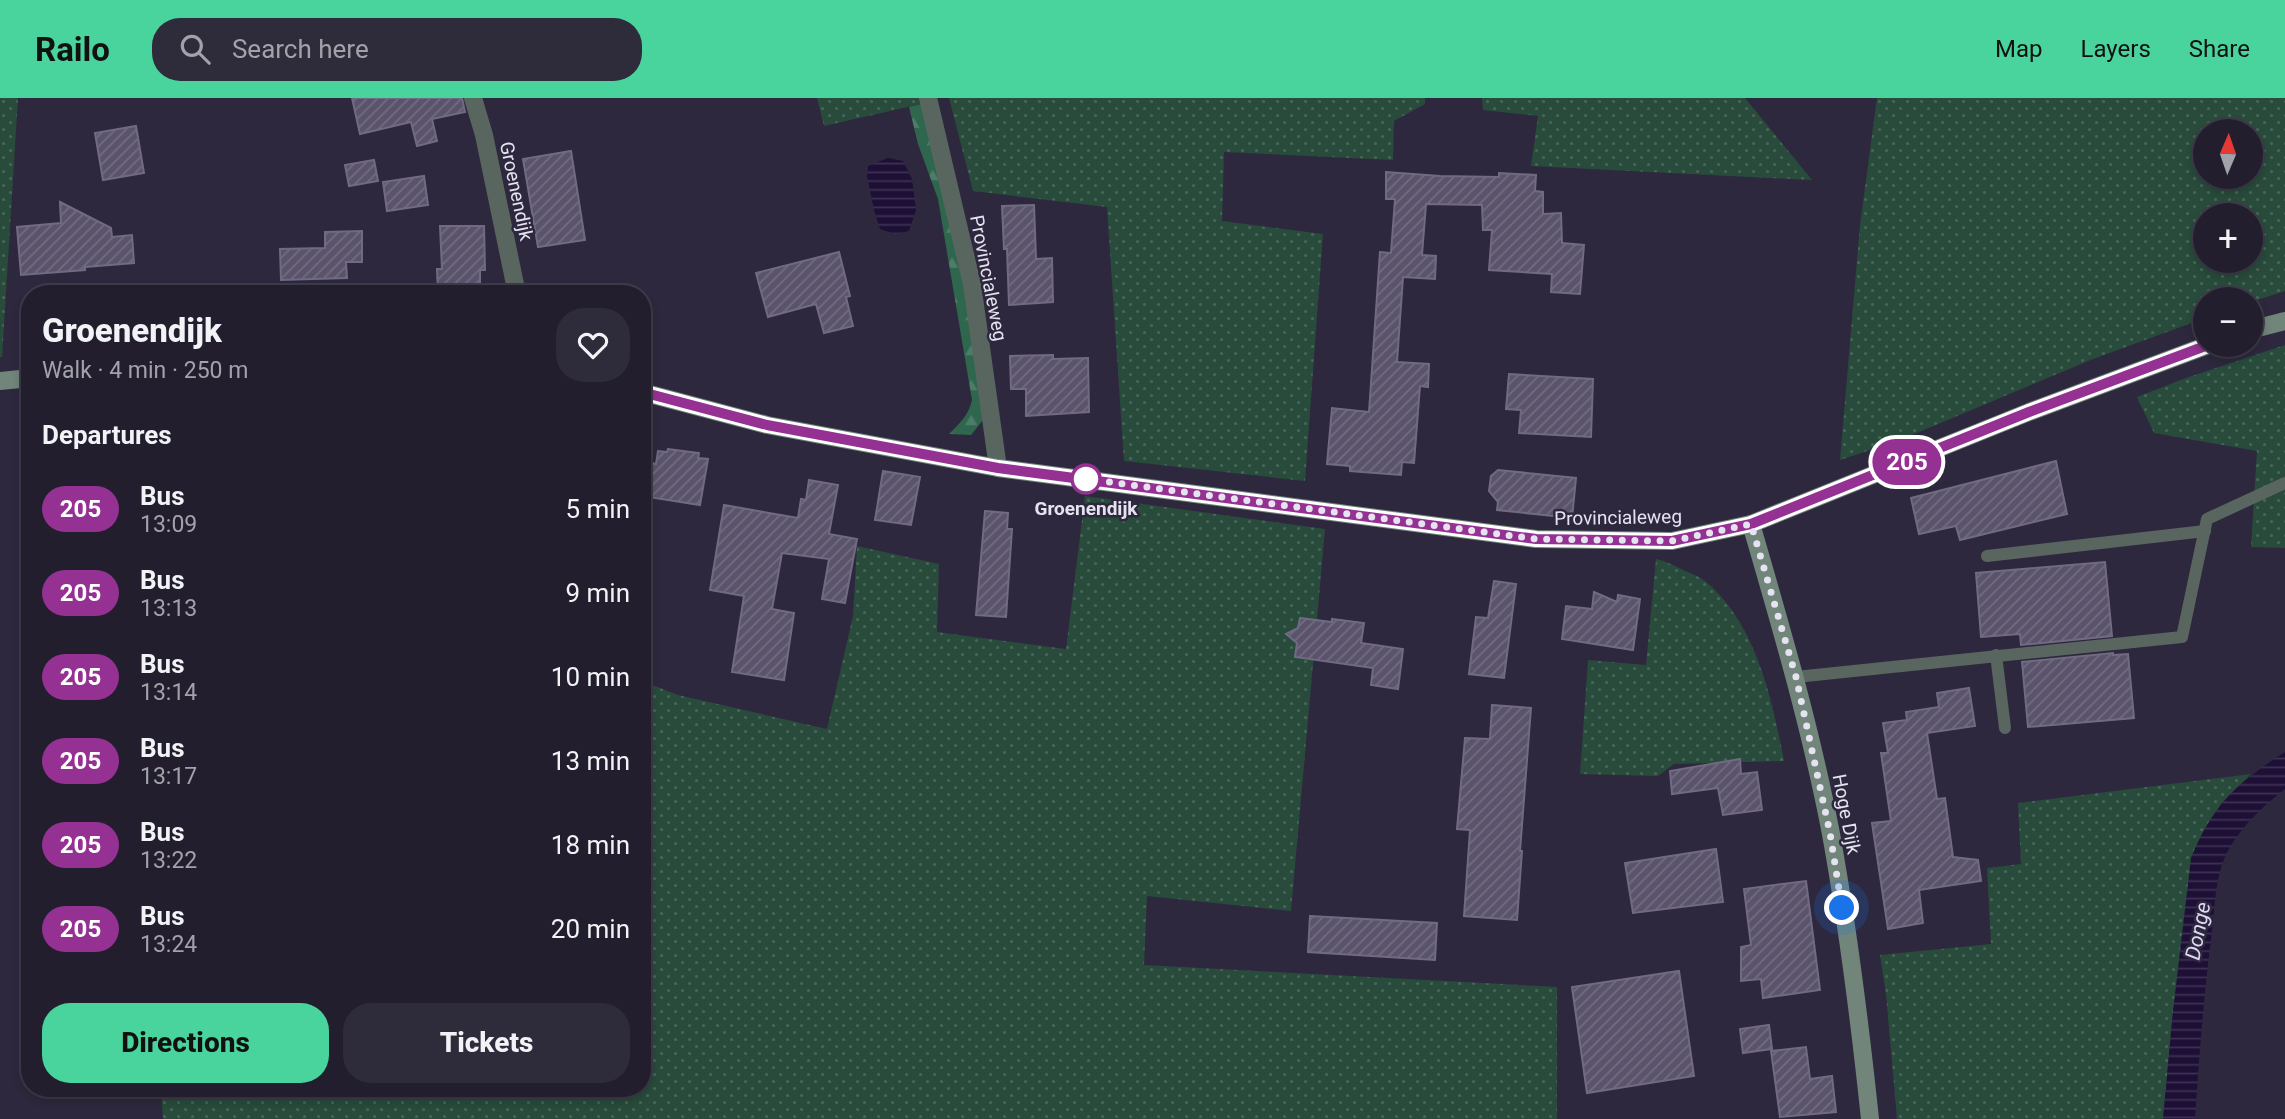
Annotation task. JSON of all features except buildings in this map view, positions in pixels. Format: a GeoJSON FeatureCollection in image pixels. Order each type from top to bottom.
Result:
{"type":"FeatureCollection","features":[{"type":"Feature","properties":{"kind":"street","name":"Groenendijk"},"geometry":{"type":"LineString","coordinates":[[473,98],[484,135],[515,285]]}},
{"type":"Feature","properties":{"kind":"street","name":"Provincialeweg"},"geometry":{"type":"LineString","coordinates":[[928,98],[972,284],[998,468]]}},
{"type":"Feature","properties":{"kind":"street"},"geometry":{"type":"LineString","coordinates":[[2263,326],[2285,320]]}},
{"type":"Feature","properties":{"kind":"street","name":"Provincialeweg"},"geometry":{"type":"LineString","coordinates":[[651,395],[767,425],[998,468],[1536,539],[1672,541],[1751,524],[2016,417],[2193,351]]}},
{"type":"Feature","properties":{"kind":"street"},"geometry":{"type":"LineString","coordinates":[[0,381],[21,379]]}},
{"type":"Feature","properties":{"kind":"street","name":"Hoge Dijk"},"geometry":{"type":"LineString","coordinates":[[1751,524],[1796,677],[1830,833],[1850,958],[1870,1119]]}},
{"type":"Feature","properties":{"kind":"lane"},"geometry":{"type":"LineString","coordinates":[[1796,677],[2182,637],[2207,519],[2285,483]]}},
{"type":"Feature","properties":{"kind":"lane"},"geometry":{"type":"LineString","coordinates":[[1987,556],[2204,531]]}},
{"type":"Feature","properties":{"kind":"lane"},"geometry":{"type":"LineString","coordinates":[[1996,655],[2005,728]]}},
{"type":"Feature","properties":{"kind":"green space"},"geometry":{"type":"Polygon","coordinates":[[[0,98],[18,98],[2,357],[0,357],[0,98]]]}},
{"type":"Feature","properties":{"kind":"green space"},"geometry":{"type":"Polygon","coordinates":[[[817,98],[924,98],[925,103],[824,126],[817,98]]]}},
{"type":"Feature","properties":{"kind":"green space"},"geometry":{"type":"Polygon","coordinates":[[[949,98],[1425,98],[1425,104],[1394,121],[1393,160],[1224,152],[1222,221],[1323,234],[1305,481],[1124,461],[1107,207],[973,191],[949,98]]]}},
{"type":"Feature","properties":{"kind":"green space"},"geometry":{"type":"Polygon","coordinates":[[[1482,98],[1745,98],[1812,180],[1531,166],[1538,116],[1483,110],[1482,98]]]}},
{"type":"Feature","properties":{"kind":"green space"},"geometry":{"type":"Polygon","coordinates":[[[1877,98],[2285,98],[2285,291],[2263,298],[2263,287],[2193,287],[2193,322],[2093,359],[1900,440],[1840,460],[1860,225],[1877,98]]]}},
{"type":"Feature","properties":{"kind":"green space"},"geometry":{"type":"Polygon","coordinates":[[[925,103],[954,195],[986,416],[971,435],[949,434],[966,414],[972,400],[938,199],[918,144],[909,107],[925,103]]]}},
{"type":"Feature","properties":{"kind":"green space"},"geometry":{"type":"Polygon","coordinates":[[[2285,345],[2285,548],[2251,547],[2257,451],[2154,433],[2137,397],[2249,357],[2263,357],[2263,352],[2285,345]]]}},
{"type":"Feature","properties":{"kind":"green space"},"geometry":{"type":"Polygon","coordinates":[[[1085,496],[1325,529],[1291,911],[1147,896],[1144,965],[1557,987],[1557,1119],[163,1119],[162,1097],[651,1097],[651,684],[678,695],[827,729],[853,616],[857,546],[939,564],[937,632],[1066,649],[1085,496]]]}},
{"type":"Feature","properties":{"kind":"green space"},"geometry":{"type":"Polygon","coordinates":[[[1656,559],[1703,579],[1723,598],[1737,618],[1749,640],[1767,688],[1784,761],[1674,764],[1658,776],[1580,774],[1588,660],[1646,665],[1656,559]]]}},
{"type":"Feature","properties":{"kind":"green space"},"geometry":{"type":"Polygon","coordinates":[[[2251,774],[2220,805],[2173,1011],[2163,1119],[1897,1119],[1880,955],[1991,944],[1987,868],[2021,864],[2018,803],[2251,774]]]}},
{"type":"Feature","properties":{"kind":"water"},"geometry":{"type":"Polygon","coordinates":[[[888,158],[903,161],[912,179],[916,210],[909,231],[895,234],[880,229],[867,176],[868,166],[888,158]]]}},
{"type":"Feature","properties":{"kind":"water","name":"Donge"},"geometry":{"type":"Polygon","coordinates":[[[2285,752],[2285,789],[2243,828],[2230,847],[2219,874],[2204,1002],[2195,1119],[2163,1119],[2191,858],[2208,823],[2228,796],[2253,774],[2285,752]]]}},
{"type":"Feature","properties":{"kind":"bus line","name":"205"},"geometry":{"type":"LineString","coordinates":[[651,394],[767,425],[998,468],[1536,539],[1672,541],[1751,524],[2029,412],[2193,351]]}},
{"type":"Feature","properties":{"kind":"place","name":"Groenendijk"},"geometry":{"type":"Point","coordinates":[1086,479]}},
{"type":"Feature","properties":{"kind":"route"},"geometry":{"type":"LineString","coordinates":[[1086,479],[1079,478],[1536,539],[1672,541],[1751,524],[1796,677],[1830,833],[1842,908]]}}]}
